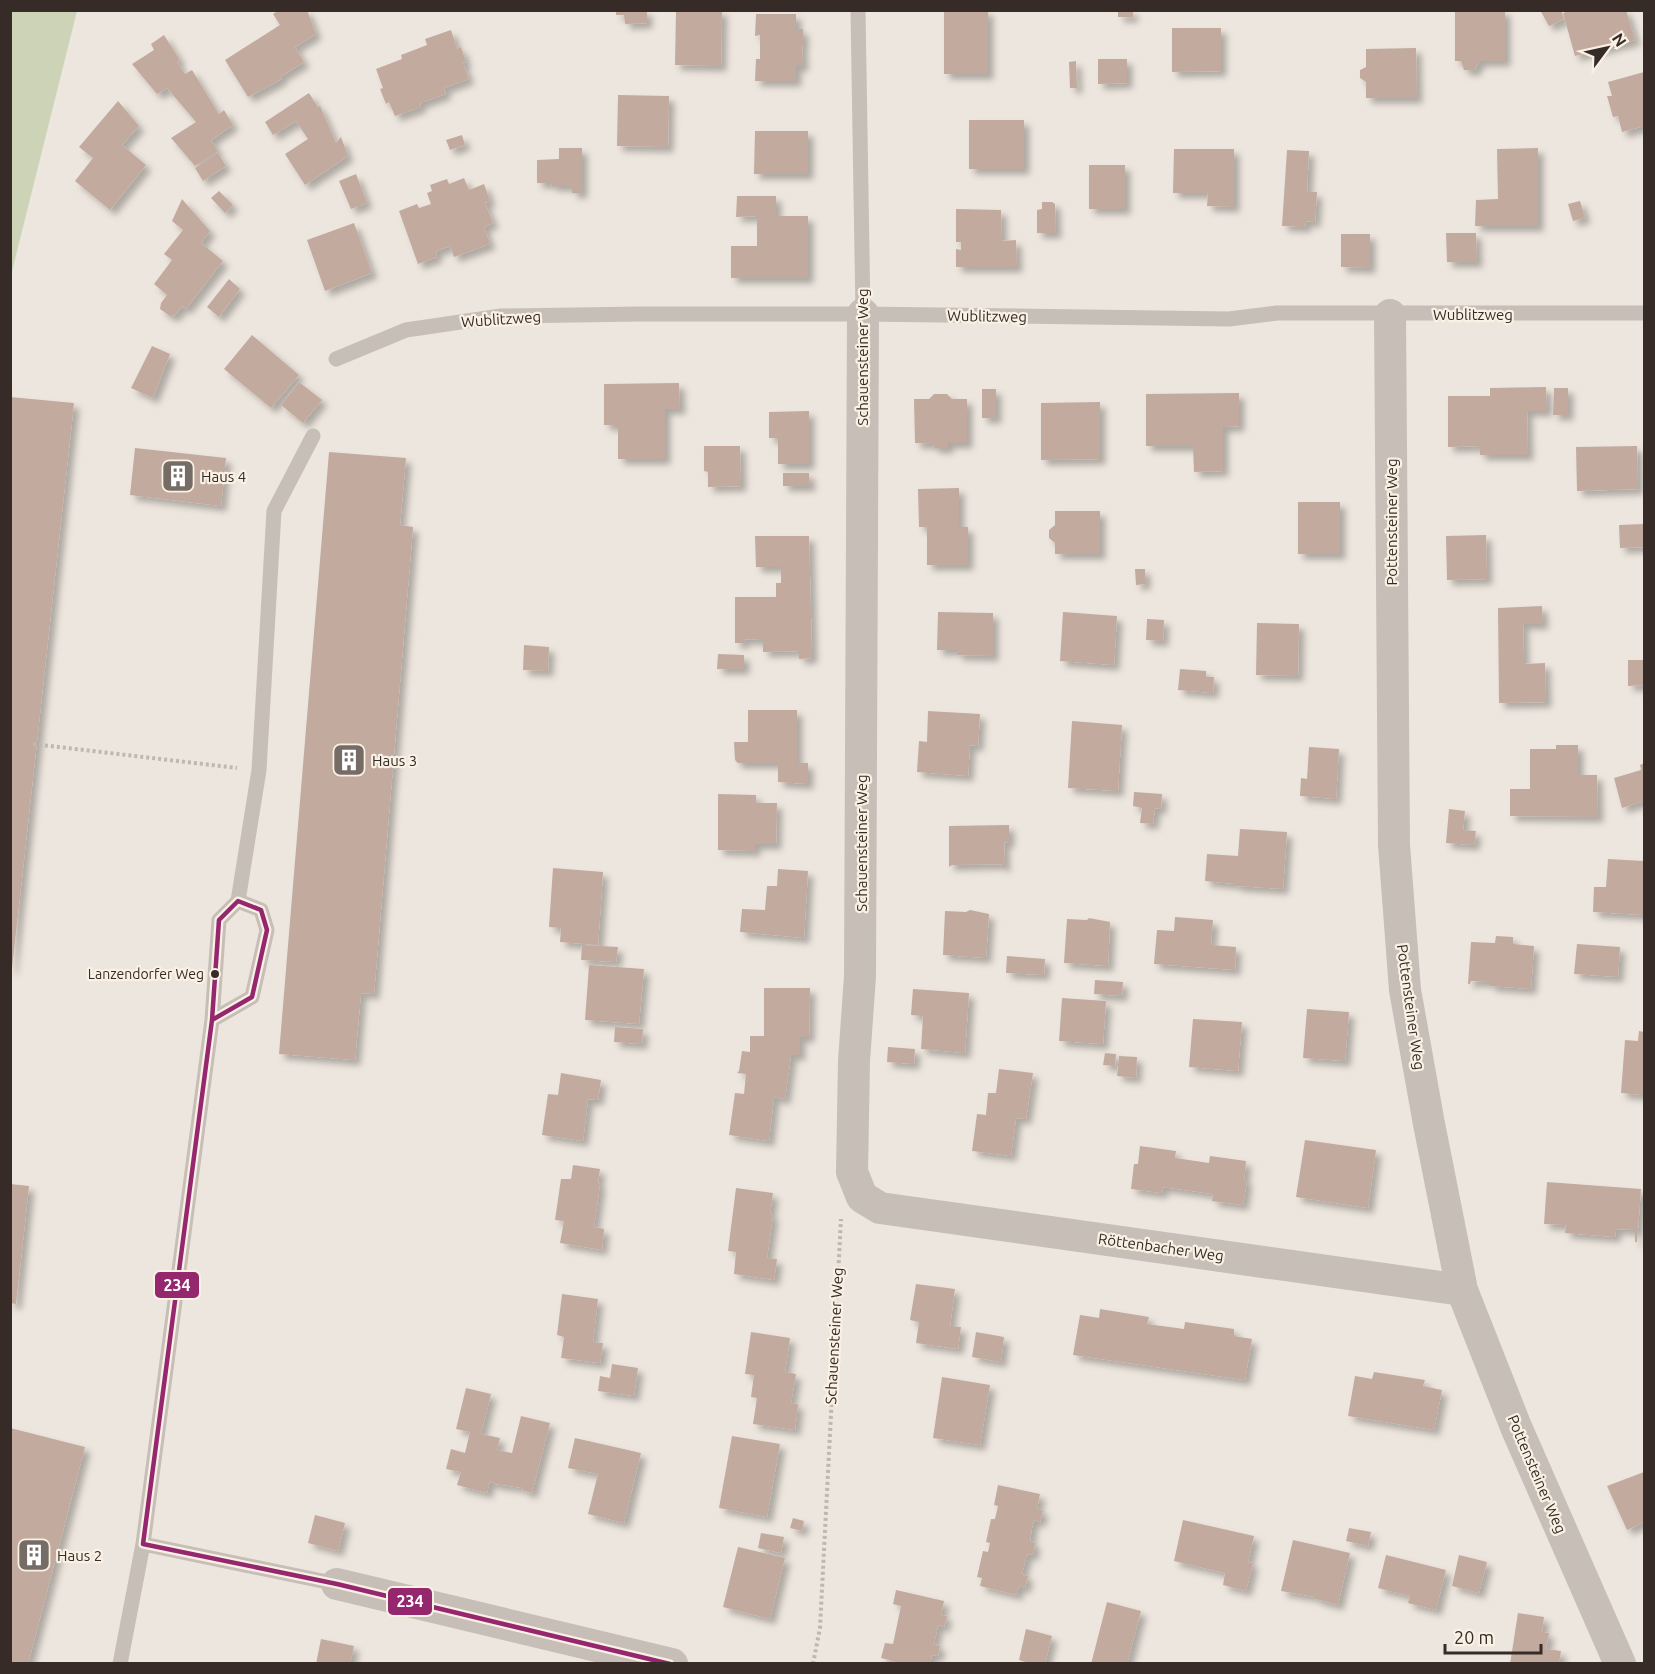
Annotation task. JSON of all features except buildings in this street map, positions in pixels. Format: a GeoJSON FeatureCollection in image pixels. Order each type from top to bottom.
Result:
{"type":"FeatureCollection","features":[{"type":"Feature","properties":{"kind":"street","name":"Schauensteiner Weg"},"geometry":{"type":"LineString","coordinates":[[862,1197],[852,1172],[854,1061],[859,1019],[860,964],[863,314]]}},
{"type":"Feature","properties":{"kind":"street","name":"Pottensteiner Weg"},"geometry":{"type":"LineString","coordinates":[[1390,315],[1394,845],[1405,990],[1462,1290],[1516,1427],[1620,1664]]}},
{"type":"Feature","properties":{"kind":"street","name":"Röttenbacher Weg"},"geometry":{"type":"LineString","coordinates":[[862,1197],[879,1208],[1462,1290]]}},
{"type":"Feature","properties":{"kind":"street"},"geometry":{"type":"LineString","coordinates":[[337,1584],[672,1664]]}},
{"type":"Feature","properties":{"kind":"lane","name":"Schauensteiner Weg"},"geometry":{"type":"LineString","coordinates":[[858,10],[863,314]]}},
{"type":"Feature","properties":{"kind":"lane","name":"Wublitzweg"},"geometry":{"type":"LineString","coordinates":[[336,358],[406,330],[501,316],[863,314],[1229,319],[1277,313],[1390,315],[1644,313]]}},
{"type":"Feature","properties":{"kind":"lane"},"geometry":{"type":"LineString","coordinates":[[120,1664],[142,1544],[212,1020],[219,920],[238,901],[259,770],[274,511],[313,436]]}},
{"type":"Feature","properties":{"kind":"lane"},"geometry":{"type":"LineString","coordinates":[[212,1020],[252,997],[267,930],[261,910],[238,901]]}},
{"type":"Feature","properties":{"kind":"lane"},"geometry":{"type":"LineString","coordinates":[[142,1544],[337,1584]]}},
{"type":"Feature","properties":{"kind":"path"},"geometry":{"type":"LineString","coordinates":[[33,744],[259,770]]}},
{"type":"Feature","properties":{"kind":"path","name":"Schauensteiner Weg"},"geometry":{"type":"LineString","coordinates":[[813,1664],[820,1628],[840,1221],[862,1197]]}},
{"type":"Feature","properties":{"kind":"green space"},"geometry":{"type":"Polygon","coordinates":[[[10,11],[77,11],[11,275],[10,11]]]}},
{"type":"Feature","properties":{"kind":"transit line","name":"234"},"geometry":{"type":"LineString","coordinates":[[238,901],[261,910],[267,930],[252,997],[212,1020],[219,920],[238,901]]}},
{"type":"Feature","properties":{"kind":"transit line","name":"234"},"geometry":{"type":"LineString","coordinates":[[212,1020],[143,1544],[337,1584],[670,1664]]}},
{"type":"Feature","properties":{"kind":"place","name":"Haus 4"},"geometry":{"type":"Point","coordinates":[178,476]}},
{"type":"Feature","properties":{"kind":"place","name":"Haus 3"},"geometry":{"type":"Point","coordinates":[349,760]}},
{"type":"Feature","properties":{"kind":"place","name":"Lanzendorfer Weg"},"geometry":{"type":"Point","coordinates":[215,974]}},
{"type":"Feature","properties":{"kind":"place","name":"Haus 2"},"geometry":{"type":"Point","coordinates":[34,1555]}}]}
